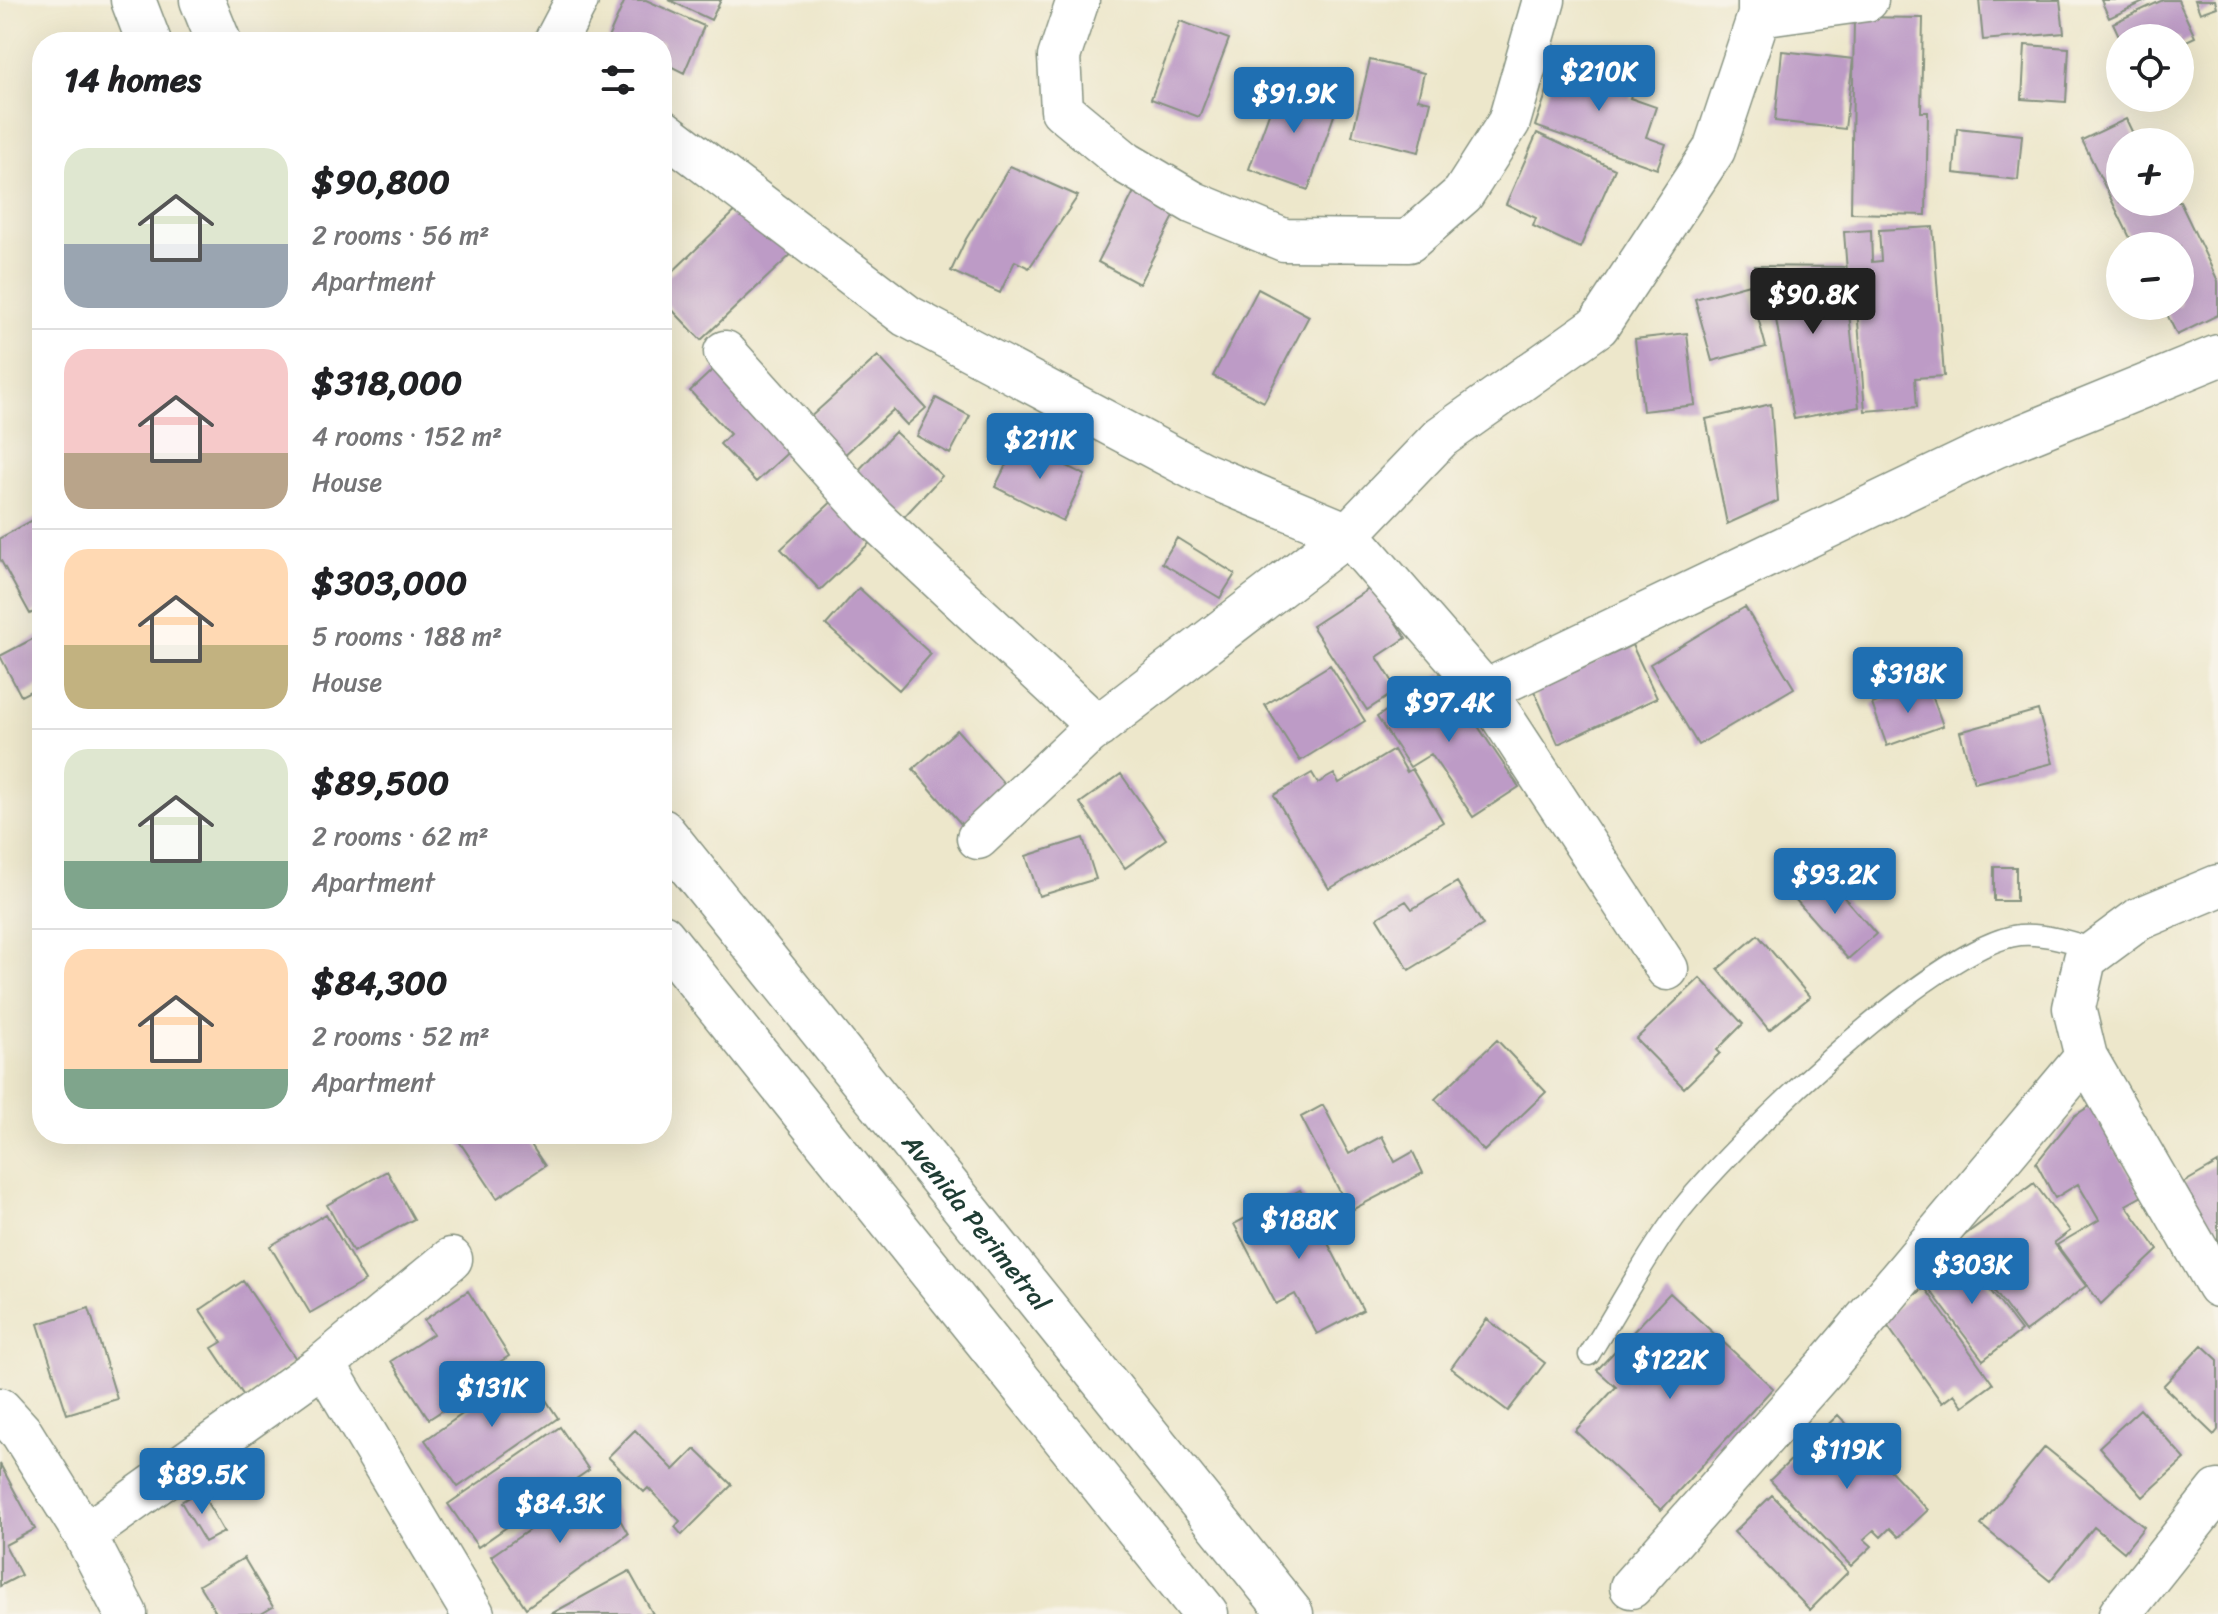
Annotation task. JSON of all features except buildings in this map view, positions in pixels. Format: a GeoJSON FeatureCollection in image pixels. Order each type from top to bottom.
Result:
{"type":"FeatureCollection","features":[{"type":"Feature","properties":{"kind":"main road"},"geometry":{"type":"LineString","coordinates":[[133,0],[145,32]]}},
{"type":"Feature","properties":{"kind":"main road"},"geometry":{"type":"LineString","coordinates":[[202,0],[215,32]]}},
{"type":"Feature","properties":{"kind":"main road","name":"Avenida Perimetral"},"geometry":{"type":"LineString","coordinates":[[672,843],[1291,1614]]}},
{"type":"Feature","properties":{"kind":"main road"},"geometry":{"type":"LineString","coordinates":[[672,948],[1206,1614]]}},
{"type":"Feature","properties":{"kind":"street"},"geometry":{"type":"LineString","coordinates":[[560,32],[577,0]]}},
{"type":"Feature","properties":{"kind":"street"},"geometry":{"type":"LineString","coordinates":[[1078,0],[1059,57],[1062,110],[1126,163],[1194,203],[1284,240],[1409,241],[1463,194],[1509,122],[1544,0]]}},
{"type":"Feature","properties":{"kind":"street"},"geometry":{"type":"LineString","coordinates":[[978,838],[1098,727],[1348,534],[1441,437],[1598,326],[1714,150],[1759,8],[1867,0]]}},
{"type":"Feature","properties":{"kind":"street"},"geometry":{"type":"LineString","coordinates":[[672,138],[907,316],[1202,473],[1348,534],[1485,691],[1667,969]]}},
{"type":"Feature","properties":{"kind":"street"},"geometry":{"type":"LineString","coordinates":[[725,352],[873,517],[1098,727]]}},
{"type":"Feature","properties":{"kind":"street"},"geometry":{"type":"LineString","coordinates":[[1485,691],[1995,447],[2218,356]]}},
{"type":"Feature","properties":{"kind":"street"},"geometry":{"type":"LineString","coordinates":[[2218,886],[2139,919],[2085,959],[2074,1008],[2086,1057],[2218,1286]]}},
{"type":"Feature","properties":{"kind":"street"},"geometry":{"type":"LineString","coordinates":[[1631,1587],[1825,1368],[2086,1057]]}},
{"type":"Feature","properties":{"kind":"street"},"geometry":{"type":"LineString","coordinates":[[85,1535],[324,1364],[451,1259]]}},
{"type":"Feature","properties":{"kind":"street"},"geometry":{"type":"LineString","coordinates":[[324,1364],[473,1614]]}},
{"type":"Feature","properties":{"kind":"street"},"geometry":{"type":"LineString","coordinates":[[0,1409],[21,1432],[85,1535],[115,1610]]}},
{"type":"Feature","properties":{"kind":"street"},"geometry":{"type":"LineString","coordinates":[[2120,1614],[2218,1491]]}},
{"type":"Feature","properties":{"kind":"lane"},"geometry":{"type":"LineString","coordinates":[[1589,1355],[1676,1217],[1726,1159],[1838,1052],[1901,1001],[1967,954],[2019,935],[2077,943],[2096,950]]}}]}
